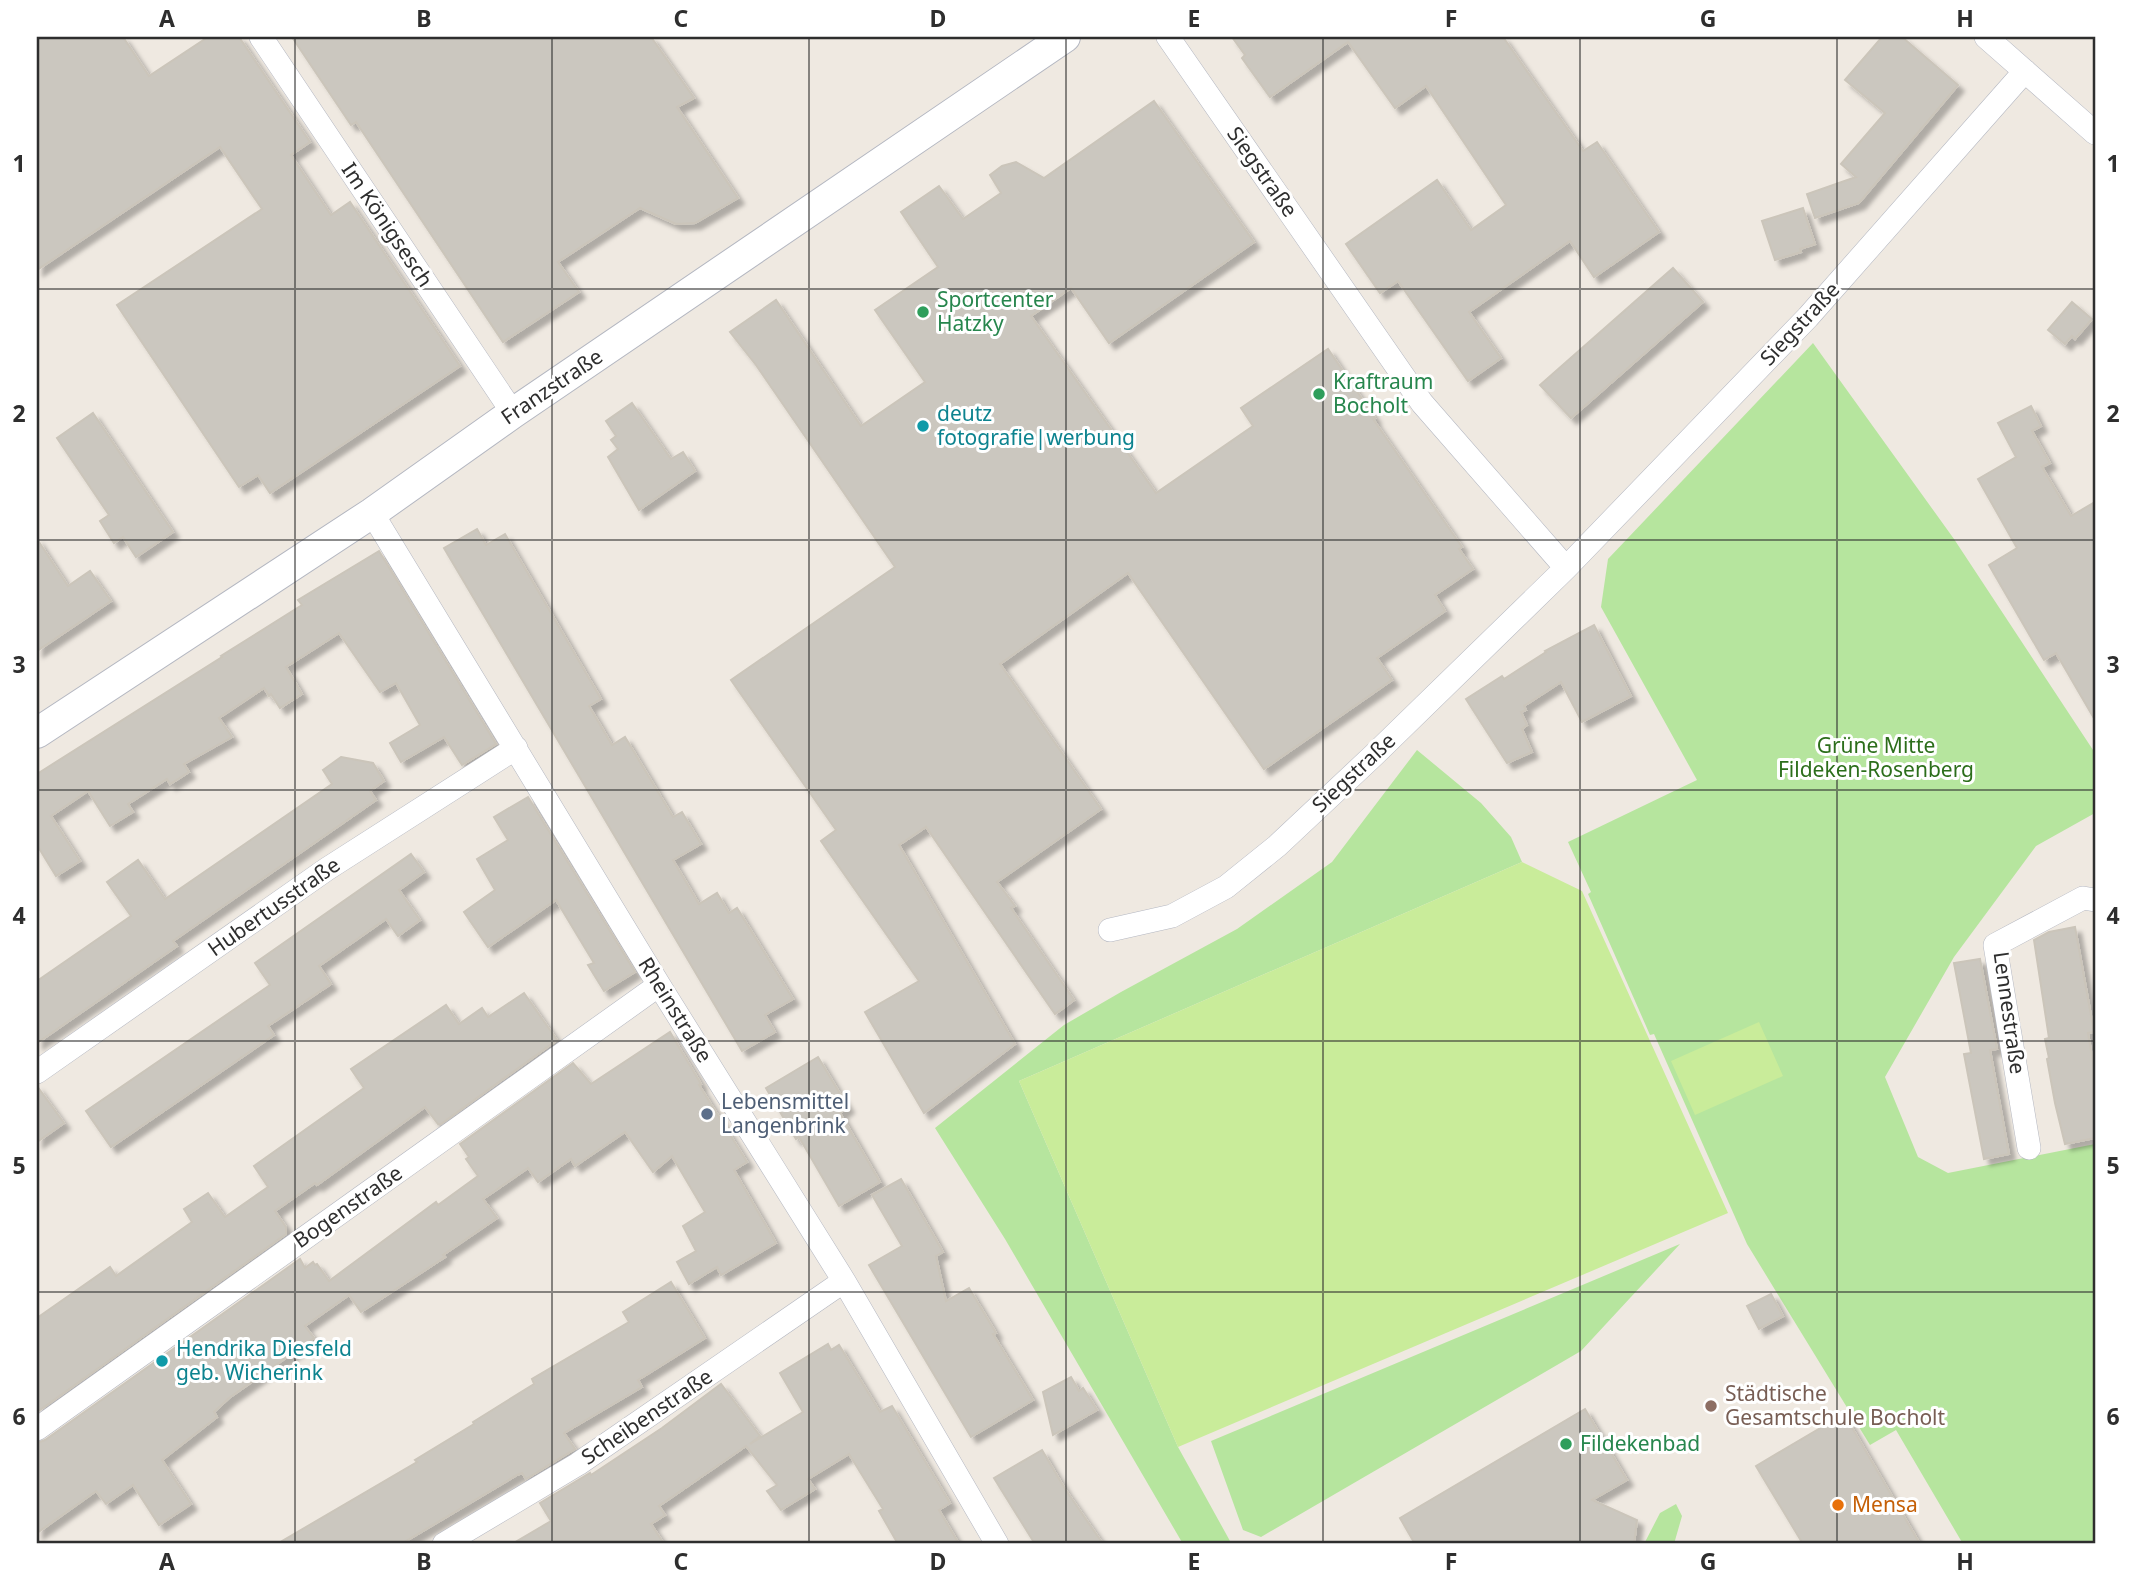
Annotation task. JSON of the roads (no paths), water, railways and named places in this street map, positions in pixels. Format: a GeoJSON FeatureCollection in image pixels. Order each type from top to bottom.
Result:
{"type":"FeatureCollection","features":[{"type":"Feature","properties":{"kind":"street","name":"Im Königsesch"},"geometry":{"type":"LineString","coordinates":[[261,37],[513,413]]}},
{"type":"Feature","properties":{"kind":"street","name":"Franzstraße"},"geometry":{"type":"LineString","coordinates":[[37,733],[372,513],[513,413],[1065,37]]}},
{"type":"Feature","properties":{"kind":"street","name":"Siegstraße"},"geometry":{"type":"LineString","coordinates":[[1168,37],[1422,403],[1566,568]]}},
{"type":"Feature","properties":{"kind":"street"},"geometry":{"type":"LineString","coordinates":[[1986,37],[2095,133]]}},
{"type":"Feature","properties":{"kind":"street","name":"Siegstraße"},"geometry":{"type":"LineString","coordinates":[[1110,930],[1172,916],[1226,887],[1276,846],[1366,763],[1566,568],[1808,317],[2025,71]]}},
{"type":"Feature","properties":{"kind":"street","name":"Rheinstraße"},"geometry":{"type":"LineString","coordinates":[[372,513],[659,985],[844,1281],[996,1544]]}},
{"type":"Feature","properties":{"kind":"street","name":"Hubertusstraße"},"geometry":{"type":"LineString","coordinates":[[37,1072],[327,869],[516,748]]}},
{"type":"Feature","properties":{"kind":"street","name":"Lennestraße"},"geometry":{"type":"LineString","coordinates":[[2029,1148],[1996,945],[2083,898],[2095,900]]}},
{"type":"Feature","properties":{"kind":"street","name":"Bogenstraße"},"geometry":{"type":"LineString","coordinates":[[37,1429],[659,985]]}},
{"type":"Feature","properties":{"kind":"street","name":"Scheibenstraße"},"geometry":{"type":"LineString","coordinates":[[444,1544],[578,1464],[844,1281]]}},
{"type":"Feature","properties":{"kind":"place","name":"Sportcenter Hatzky"},"geometry":{"type":"Point","coordinates":[923,312]}},
{"type":"Feature","properties":{"kind":"place","name":"Kraftraum Bocholt"},"geometry":{"type":"Point","coordinates":[1319,394]}},
{"type":"Feature","properties":{"kind":"place","name":"deutz fotografie|werbung"},"geometry":{"type":"Point","coordinates":[923,426]}},
{"type":"Feature","properties":{"kind":"place","name":"Lebensmittel Langenbrink"},"geometry":{"type":"Point","coordinates":[707,1114]}},
{"type":"Feature","properties":{"kind":"place","name":"Hendrika Diesfeld geb. Wicherink"},"geometry":{"type":"Point","coordinates":[162,1361]}},
{"type":"Feature","properties":{"kind":"place","name":"Städtische Gesamtschule Bocholt"},"geometry":{"type":"Point","coordinates":[1711,1406]}},
{"type":"Feature","properties":{"kind":"place","name":"Fildekenbad"},"geometry":{"type":"Point","coordinates":[1566,1444]}},
{"type":"Feature","properties":{"kind":"place","name":"Mensa"},"geometry":{"type":"Point","coordinates":[1838,1505]}},
{"type":"Feature","properties":{"kind":"park label","name":"Grüne Mitte Fildeken-Rosenberg"},"geometry":{"type":"Point","coordinates":[1876,758]}}]}
